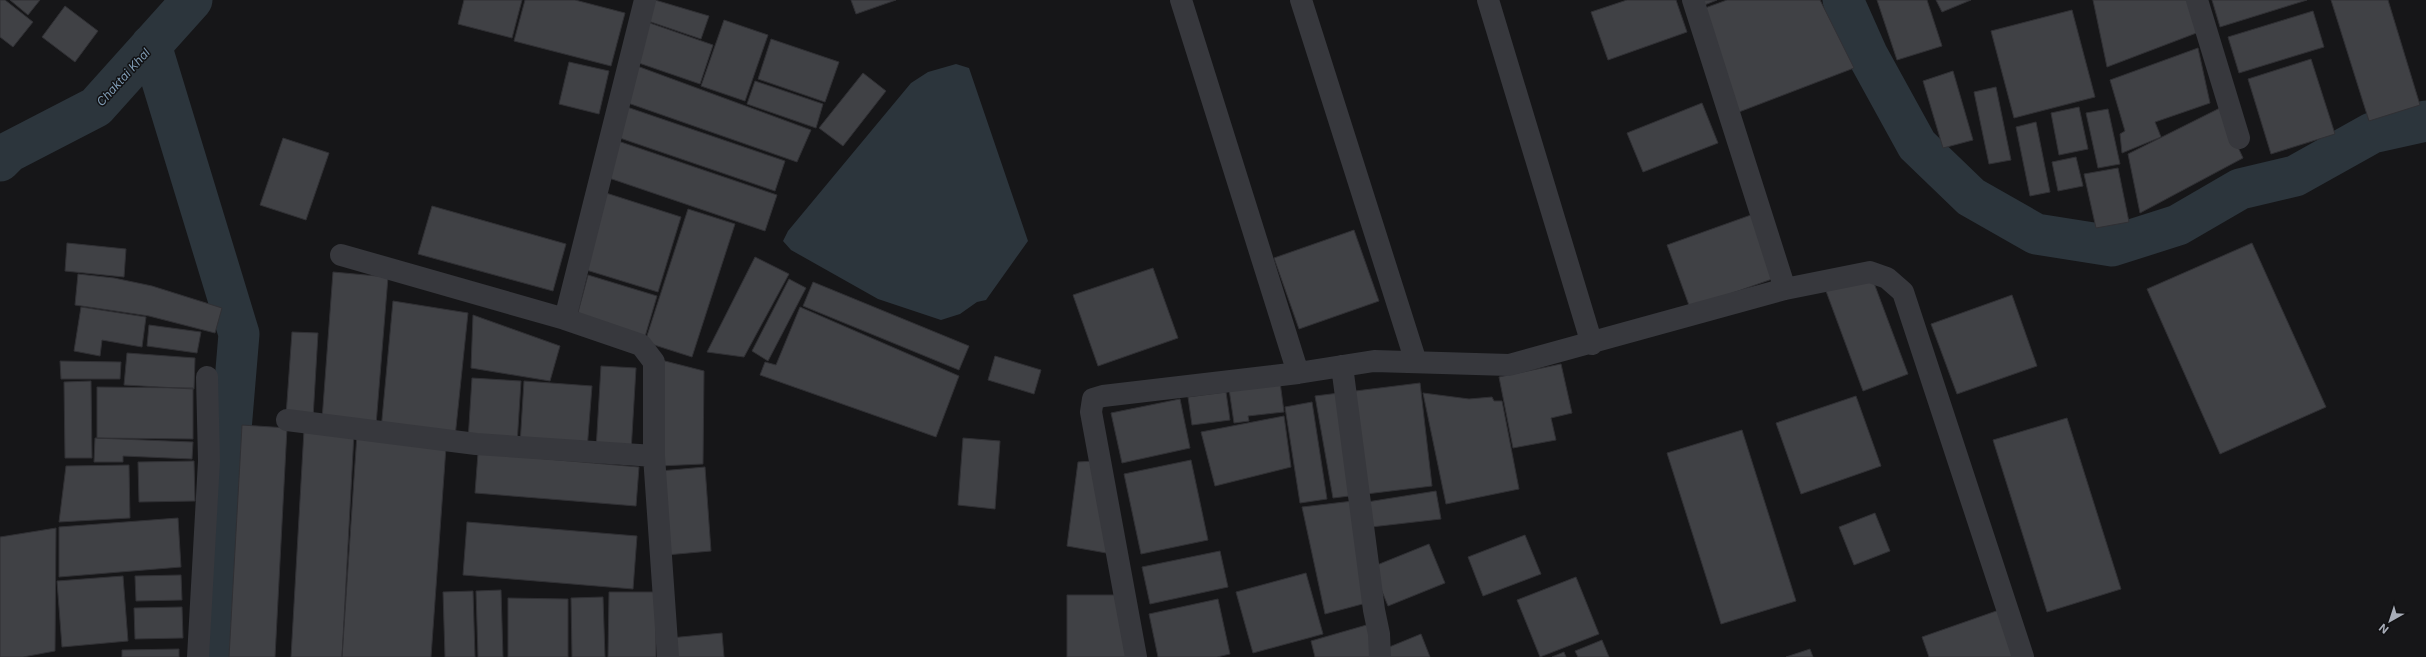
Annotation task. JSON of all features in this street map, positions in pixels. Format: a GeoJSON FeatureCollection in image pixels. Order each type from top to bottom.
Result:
{"type":"FeatureCollection","features":[{"type":"Feature","properties":{"kind":"street"},"geometry":{"type":"LineString","coordinates":[[565,319],[645,0]]}},
{"type":"Feature","properties":{"kind":"street"},"geometry":{"type":"LineString","coordinates":[[1181,0],[1298,373]]}},
{"type":"Feature","properties":{"kind":"street"},"geometry":{"type":"LineString","coordinates":[[1301,0],[1416,362]]}},
{"type":"Feature","properties":{"kind":"street"},"geometry":{"type":"LineString","coordinates":[[1488,0],[1592,344]]}},
{"type":"Feature","properties":{"kind":"street"},"geometry":{"type":"LineString","coordinates":[[1693,0],[1785,289]]}},
{"type":"Feature","properties":{"kind":"street"},"geometry":{"type":"LineString","coordinates":[[2197,0],[2239,138]]}},
{"type":"Feature","properties":{"kind":"street"},"geometry":{"type":"LineString","coordinates":[[341,255],[565,319],[641,345],[654,362],[654,456],[668,657]]}},
{"type":"Feature","properties":{"kind":"street"},"geometry":{"type":"LineString","coordinates":[[1136,657],[1091,412],[1093,399],[1103,396],[1298,373],[1374,361],[1509,365],[1592,344],[1785,289],[1870,272],[1887,278],[1903,292],[2023,657]]}},
{"type":"Feature","properties":{"kind":"street"},"geometry":{"type":"LineString","coordinates":[[1342,366],[1374,610],[1379,634],[1380,657]]}},
{"type":"Feature","properties":{"kind":"street"},"geometry":{"type":"LineString","coordinates":[[198,657],[209,461],[207,377]]}},
{"type":"Feature","properties":{"kind":"street"},"geometry":{"type":"LineString","coordinates":[[287,420],[476,444],[654,456]]}},
{"type":"Feature","properties":{"kind":"shaded area"},"geometry":{"type":"Polygon","coordinates":[[[956,64],[969,68],[1028,241],[986,300],[977,302],[960,314],[941,320],[878,299],[791,250],[783,241],[788,231],[911,83],[928,72],[956,64]]]}},
{"type":"Feature","properties":{"kind":"building"},"geometry":{"type":"Polygon","coordinates":[[[0,0],[5,0],[33,22],[13,47],[0,37],[0,0]]]}},
{"type":"Feature","properties":{"kind":"building"},"geometry":{"type":"Polygon","coordinates":[[[10,0],[40,0],[28,15],[10,0]]]}},
{"type":"Feature","properties":{"kind":"building"},"geometry":{"type":"Polygon","coordinates":[[[464,0],[522,0],[512,38],[458,24],[464,0]]]}},
{"type":"Feature","properties":{"kind":"building"},"geometry":{"type":"Polygon","coordinates":[[[525,0],[575,0],[625,13],[611,66],[514,41],[525,0]]]}},
{"type":"Feature","properties":{"kind":"building"},"geometry":{"type":"Polygon","coordinates":[[[655,0],[709,16],[701,39],[648,21],[655,0]]]}},
{"type":"Feature","properties":{"kind":"building"},"geometry":{"type":"Polygon","coordinates":[[[851,0],[896,0],[856,14],[851,0]]]}},
{"type":"Feature","properties":{"kind":"building"},"geometry":{"type":"Polygon","coordinates":[[[1627,0],[1676,0],[1687,32],[1608,60],[1591,12],[1627,0]]]}},
{"type":"Feature","properties":{"kind":"building"},"geometry":{"type":"Polygon","coordinates":[[[1700,0],[1717,0],[1702,6],[1700,0]]]}},
{"type":"Feature","properties":{"kind":"building"},"geometry":{"type":"Polygon","coordinates":[[[1727,0],[1820,0],[1854,68],[1739,112],[1705,8],[1727,0]]]}},
{"type":"Feature","properties":{"kind":"building"},"geometry":{"type":"Polygon","coordinates":[[[1877,0],[1927,0],[1942,46],[1897,60],[1877,0]]]}},
{"type":"Feature","properties":{"kind":"building"},"geometry":{"type":"Polygon","coordinates":[[[1936,0],[1971,0],[1942,12],[1936,0]]]}},
{"type":"Feature","properties":{"kind":"building"},"geometry":{"type":"Polygon","coordinates":[[[2093,0],[2190,0],[2199,32],[2107,67],[2093,0]]]}},
{"type":"Feature","properties":{"kind":"building"},"geometry":{"type":"Polygon","coordinates":[[[2212,0],[2307,0],[2220,27],[2212,0]]]}},
{"type":"Feature","properties":{"kind":"building"},"geometry":{"type":"Polygon","coordinates":[[[2331,0],[2388,0],[2420,105],[2369,121],[2331,0]]]}},
{"type":"Feature","properties":{"kind":"building"},"geometry":{"type":"Polygon","coordinates":[[[65,6],[98,31],[75,62],[42,37],[65,6]]]}},
{"type":"Feature","properties":{"kind":"building"},"geometry":{"type":"Polygon","coordinates":[[[2072,10],[2095,97],[2014,118],[1991,31],[2072,10]]]}},
{"type":"Feature","properties":{"kind":"building"},"geometry":{"type":"Polygon","coordinates":[[[2313,11],[2324,47],[2239,73],[2228,37],[2313,11]]]}},
{"type":"Feature","properties":{"kind":"building"},"geometry":{"type":"Polygon","coordinates":[[[724,20],[768,35],[745,101],[701,86],[724,20]]]}},
{"type":"Feature","properties":{"kind":"building"},"geometry":{"type":"Polygon","coordinates":[[[647,22],[713,45],[700,84],[633,61],[647,22]]]}},
{"type":"Feature","properties":{"kind":"building"},"geometry":{"type":"Polygon","coordinates":[[[771,39],[839,62],[825,102],[758,79],[771,39]]]}},
{"type":"Feature","properties":{"kind":"building"},"geometry":{"type":"Polygon","coordinates":[[[2198,48],[2210,103],[2155,122],[2161,137],[2122,153],[2120,134],[2125,131],[2110,80],[2198,48]]]}},
{"type":"Feature","properties":{"kind":"building"},"geometry":{"type":"Polygon","coordinates":[[[2311,59],[2335,134],[2271,154],[2248,79],[2311,59]]]}},
{"type":"Feature","properties":{"kind":"building"},"geometry":{"type":"Polygon","coordinates":[[[569,62],[609,71],[599,114],[559,104],[569,62]]]}},
{"type":"Feature","properties":{"kind":"building"},"geometry":{"type":"Polygon","coordinates":[[[637,66],[811,130],[797,162],[625,102],[637,66]]]}},
{"type":"Feature","properties":{"kind":"building"},"geometry":{"type":"Polygon","coordinates":[[[1953,71],[1973,140],[1943,148],[1923,81],[1953,71]]]}},
{"type":"Feature","properties":{"kind":"building"},"geometry":{"type":"Polygon","coordinates":[[[863,73],[886,91],[843,146],[819,128],[863,73]]]}},
{"type":"Feature","properties":{"kind":"building"},"geometry":{"type":"Polygon","coordinates":[[[755,81],[823,104],[816,128],[747,104],[755,81]]]}},
{"type":"Feature","properties":{"kind":"building"},"geometry":{"type":"Polygon","coordinates":[[[1996,87],[2011,160],[1989,164],[1974,92],[1996,87]]]}},
{"type":"Feature","properties":{"kind":"building"},"geometry":{"type":"Polygon","coordinates":[[[1702,103],[1718,143],[1643,172],[1627,133],[1702,103]]]}},
{"type":"Feature","properties":{"kind":"building"},"geometry":{"type":"Polygon","coordinates":[[[624,106],[785,161],[775,191],[614,136],[624,106]]]}},
{"type":"Feature","properties":{"kind":"building"},"geometry":{"type":"Polygon","coordinates":[[[2079,107],[2088,149],[2059,155],[2051,113],[2079,107]]]}},
{"type":"Feature","properties":{"kind":"building"},"geometry":{"type":"Polygon","coordinates":[[[2220,108],[2243,158],[2140,213],[2128,154],[2220,108]]]}},
{"type":"Feature","properties":{"kind":"building"},"geometry":{"type":"Polygon","coordinates":[[[2108,109],[2120,164],[2098,168],[2086,113],[2108,109]]]}},
{"type":"Feature","properties":{"kind":"building"},"geometry":{"type":"Polygon","coordinates":[[[2036,122],[2050,192],[2030,196],[2016,127],[2036,122]]]}},
{"type":"Feature","properties":{"kind":"building"},"geometry":{"type":"Polygon","coordinates":[[[283,138],[329,153],[306,220],[260,205],[283,138]]]}},
{"type":"Feature","properties":{"kind":"building"},"geometry":{"type":"Polygon","coordinates":[[[615,140],[777,195],[765,231],[603,176],[615,140]]]}},
{"type":"Feature","properties":{"kind":"building"},"geometry":{"type":"Polygon","coordinates":[[[2076,157],[2083,186],[2058,191],[2052,162],[2076,157]]]}},
{"type":"Feature","properties":{"kind":"building"},"geometry":{"type":"Polygon","coordinates":[[[2118,168],[2129,222],[2096,228],[2084,174],[2118,168]]]}},
{"type":"Feature","properties":{"kind":"building"},"geometry":{"type":"Polygon","coordinates":[[[606,193],[681,217],[658,292],[583,269],[606,193]]]}},
{"type":"Feature","properties":{"kind":"building"},"geometry":{"type":"Polygon","coordinates":[[[432,206],[566,244],[553,291],[418,254],[432,206]]]}},
{"type":"Feature","properties":{"kind":"building"},"geometry":{"type":"Polygon","coordinates":[[[688,209],[735,224],[692,357],[645,342],[688,209]]]}},
{"type":"Feature","properties":{"kind":"building"},"geometry":{"type":"Polygon","coordinates":[[[1751,215],[1775,278],[1690,308],[1667,245],[1751,215]]]}},
{"type":"Feature","properties":{"kind":"building"},"geometry":{"type":"Polygon","coordinates":[[[1354,230],[1379,301],[1299,329],[1274,258],[1354,230]]]}},
{"type":"Feature","properties":{"kind":"building"},"geometry":{"type":"Polygon","coordinates":[[[67,243],[126,249],[124,277],[65,271],[67,243]]]}},
{"type":"Feature","properties":{"kind":"building"},"geometry":{"type":"Polygon","coordinates":[[[2252,243],[2326,407],[2220,454],[2147,289],[2252,243]]]}},
{"type":"Feature","properties":{"kind":"building"},"geometry":{"type":"Polygon","coordinates":[[[755,257],[789,274],[744,357],[707,352],[755,257]]]}},
{"type":"Feature","properties":{"kind":"building"},"geometry":{"type":"Polygon","coordinates":[[[1153,268],[1178,338],[1098,366],[1073,295],[1153,268]]]}},
{"type":"Feature","properties":{"kind":"building"},"geometry":{"type":"Polygon","coordinates":[[[333,272],[388,277],[376,425],[322,420],[333,272]]]}},
{"type":"Feature","properties":{"kind":"building"},"geometry":{"type":"Polygon","coordinates":[[[78,274],[114,278],[152,286],[222,308],[215,333],[149,316],[75,305],[78,274]]]}},
{"type":"Feature","properties":{"kind":"building"},"geometry":{"type":"Polygon","coordinates":[[[588,275],[657,296],[644,340],[576,320],[588,275]]]}},
{"type":"Feature","properties":{"kind":"building"},"geometry":{"type":"Polygon","coordinates":[[[1871,275],[1908,374],[1863,391],[1826,291],[1871,275]]]}},
{"type":"Feature","properties":{"kind":"building"},"geometry":{"type":"Polygon","coordinates":[[[789,279],[806,288],[768,361],[752,351],[789,279]]]}},
{"type":"Feature","properties":{"kind":"building"},"geometry":{"type":"Polygon","coordinates":[[[813,282],[969,346],[959,370],[803,306],[813,282]]]}},
{"type":"Feature","properties":{"kind":"building"},"geometry":{"type":"Polygon","coordinates":[[[2012,295],[2037,366],[1957,394],[1931,324],[2012,295]]]}},
{"type":"Feature","properties":{"kind":"building"},"geometry":{"type":"Polygon","coordinates":[[[393,301],[468,313],[455,437],[381,430],[393,301]]]}},
{"type":"Feature","properties":{"kind":"building"},"geometry":{"type":"Polygon","coordinates":[[[81,307],[146,317],[142,347],[102,340],[100,356],[74,351],[81,307]]]}},
{"type":"Feature","properties":{"kind":"building"},"geometry":{"type":"Polygon","coordinates":[[[800,307],[959,376],[936,437],[760,375],[765,362],[776,365],[800,307]]]}},
{"type":"Feature","properties":{"kind":"building"},"geometry":{"type":"Polygon","coordinates":[[[473,315],[560,346],[550,381],[471,368],[473,315]]]}},
{"type":"Feature","properties":{"kind":"building"},"geometry":{"type":"Polygon","coordinates":[[[149,325],[201,332],[197,353],[147,346],[149,325]]]}},
{"type":"Feature","properties":{"kind":"building"},"geometry":{"type":"Polygon","coordinates":[[[292,332],[318,333],[313,418],[286,416],[292,332]]]}},
{"type":"Feature","properties":{"kind":"building"},"geometry":{"type":"Polygon","coordinates":[[[127,353],[195,358],[194,389],[124,385],[127,353]]]}},
{"type":"Feature","properties":{"kind":"building"},"geometry":{"type":"Polygon","coordinates":[[[995,356],[1041,370],[1034,394],[988,380],[995,356]]]}},
{"type":"Feature","properties":{"kind":"building"},"geometry":{"type":"Polygon","coordinates":[[[657,359],[704,371],[703,464],[659,466],[657,359]]]}},
{"type":"Feature","properties":{"kind":"building"},"geometry":{"type":"Polygon","coordinates":[[[60,361],[121,362],[120,379],[61,379],[60,361]]]}},
{"type":"Feature","properties":{"kind":"building"},"geometry":{"type":"Polygon","coordinates":[[[1561,364],[1572,413],[1551,418],[1556,440],[1513,448],[1499,377],[1561,364]]]}},
{"type":"Feature","properties":{"kind":"building"},"geometry":{"type":"Polygon","coordinates":[[[601,366],[636,368],[631,452],[596,450],[601,366]]]}},
{"type":"Feature","properties":{"kind":"building"},"geometry":{"type":"Polygon","coordinates":[[[472,378],[521,381],[517,444],[468,441],[472,378]]]}},
{"type":"Feature","properties":{"kind":"building"},"geometry":{"type":"Polygon","coordinates":[[[91,381],[92,458],[65,458],[64,382],[91,381]]]}},
{"type":"Feature","properties":{"kind":"building"},"geometry":{"type":"Polygon","coordinates":[[[524,381],[592,386],[587,450],[520,445],[524,381]]]}},
{"type":"Feature","properties":{"kind":"building"},"geometry":{"type":"Polygon","coordinates":[[[1280,382],[1284,412],[1248,416],[1249,421],[1234,423],[1229,389],[1280,382]]]}},
{"type":"Feature","properties":{"kind":"building"},"geometry":{"type":"Polygon","coordinates":[[[1420,383],[1432,486],[1333,498],[1315,396],[1420,383]]]}},
{"type":"Feature","properties":{"kind":"building"},"geometry":{"type":"Polygon","coordinates":[[[97,387],[193,388],[193,439],[97,438],[97,387]]]}},
{"type":"Feature","properties":{"kind":"building"},"geometry":{"type":"Polygon","coordinates":[[[1226,392],[1230,420],[1192,425],[1188,397],[1226,392]]]}},
{"type":"Feature","properties":{"kind":"building"},"geometry":{"type":"Polygon","coordinates":[[[1423,393],[1469,399],[1492,397],[1494,401],[1502,401],[1519,489],[1446,504],[1423,393]]]}},
{"type":"Feature","properties":{"kind":"building"},"geometry":{"type":"Polygon","coordinates":[[[1856,396],[1881,466],[1801,494],[1776,423],[1856,396]]]}},
{"type":"Feature","properties":{"kind":"building"},"geometry":{"type":"Polygon","coordinates":[[[1180,399],[1190,448],[1122,463],[1111,413],[1180,399]]]}},
{"type":"Feature","properties":{"kind":"building"},"geometry":{"type":"Polygon","coordinates":[[[1312,402],[1327,499],[1300,503],[1285,407],[1312,402]]]}},
{"type":"Feature","properties":{"kind":"building"},"geometry":{"type":"Polygon","coordinates":[[[1284,416],[1291,467],[1215,486],[1201,432],[1284,416]]]}},
{"type":"Feature","properties":{"kind":"building"},"geometry":{"type":"Polygon","coordinates":[[[2067,418],[2121,589],[2047,612],[1993,440],[2067,418]]]}},
{"type":"Feature","properties":{"kind":"building"},"geometry":{"type":"Polygon","coordinates":[[[242,425],[287,428],[275,657],[229,657],[242,425]]]}},
{"type":"Feature","properties":{"kind":"building"},"geometry":{"type":"Polygon","coordinates":[[[304,430],[354,433],[342,657],[291,657],[304,430]]]}},
{"type":"Feature","properties":{"kind":"building"},"geometry":{"type":"Polygon","coordinates":[[[1742,430],[1796,601],[1721,624],[1667,453],[1742,430]]]}},
{"type":"Feature","properties":{"kind":"building"},"geometry":{"type":"Polygon","coordinates":[[[357,434],[446,447],[431,657],[342,657],[357,434]]]}},
{"type":"Feature","properties":{"kind":"building"},"geometry":{"type":"Polygon","coordinates":[[[95,438],[193,442],[192,459],[123,456],[123,462],[94,462],[95,438]]]}},
{"type":"Feature","properties":{"kind":"building"},"geometry":{"type":"Polygon","coordinates":[[[963,438],[1000,441],[995,509],[958,505],[963,438]]]}},
{"type":"Feature","properties":{"kind":"building"},"geometry":{"type":"Polygon","coordinates":[[[478,453],[639,467],[636,506],[475,493],[478,453]]]}},
{"type":"Feature","properties":{"kind":"building"},"geometry":{"type":"Polygon","coordinates":[[[1191,460],[1208,540],[1141,554],[1124,474],[1191,460]]]}},
{"type":"Feature","properties":{"kind":"building"},"geometry":{"type":"Polygon","coordinates":[[[194,461],[195,501],[139,502],[138,462],[194,461]]]}},
{"type":"Feature","properties":{"kind":"building"},"geometry":{"type":"Polygon","coordinates":[[[1094,461],[1112,554],[1067,546],[1078,462],[1094,461]]]}},
{"type":"Feature","properties":{"kind":"building"},"geometry":{"type":"Polygon","coordinates":[[[129,465],[130,518],[59,522],[66,466],[129,465]]]}},
{"type":"Feature","properties":{"kind":"building"},"geometry":{"type":"Polygon","coordinates":[[[705,467],[711,551],[666,555],[660,471],[705,467]]]}},
{"type":"Feature","properties":{"kind":"building"},"geometry":{"type":"Polygon","coordinates":[[[1436,491],[1441,519],[1371,527],[1367,502],[1436,491]]]}},
{"type":"Feature","properties":{"kind":"building"},"geometry":{"type":"Polygon","coordinates":[[[1353,501],[1370,602],[1325,614],[1302,507],[1353,501]]]}},
{"type":"Feature","properties":{"kind":"building"},"geometry":{"type":"Polygon","coordinates":[[[1875,513],[1890,551],[1854,565],[1839,527],[1875,513]]]}},
{"type":"Feature","properties":{"kind":"building"},"geometry":{"type":"Polygon","coordinates":[[[178,518],[181,567],[59,577],[59,527],[178,518]]]}},
{"type":"Feature","properties":{"kind":"building"},"geometry":{"type":"Polygon","coordinates":[[[467,522],[637,536],[633,589],[463,575],[467,522]]]}},
{"type":"Feature","properties":{"kind":"building"},"geometry":{"type":"Polygon","coordinates":[[[56,528],[55,651],[23,657],[0,657],[0,537],[56,528]]]}},
{"type":"Feature","properties":{"kind":"building"},"geometry":{"type":"Polygon","coordinates":[[[1525,535],[1541,574],[1483,596],[1468,557],[1525,535]]]}},
{"type":"Feature","properties":{"kind":"building"},"geometry":{"type":"Polygon","coordinates":[[[1429,544],[1445,583],[1388,606],[1372,567],[1429,544]]]}},
{"type":"Feature","properties":{"kind":"building"},"geometry":{"type":"Polygon","coordinates":[[[1220,551],[1228,587],[1150,604],[1142,567],[1220,551]]]}},
{"type":"Feature","properties":{"kind":"building"},"geometry":{"type":"Polygon","coordinates":[[[1306,573],[1323,634],[1253,653],[1236,592],[1306,573]]]}},
{"type":"Feature","properties":{"kind":"building"},"geometry":{"type":"Polygon","coordinates":[[[181,575],[182,600],[136,601],[135,576],[181,575]]]}},
{"type":"Feature","properties":{"kind":"building"},"geometry":{"type":"Polygon","coordinates":[[[123,576],[128,641],[62,647],[57,581],[123,576]]]}},
{"type":"Feature","properties":{"kind":"building"},"geometry":{"type":"Polygon","coordinates":[[[1576,577],[1599,634],[1540,657],[1517,600],[1576,577]]]}},
{"type":"Feature","properties":{"kind":"building"},"geometry":{"type":"Polygon","coordinates":[[[501,590],[503,657],[478,657],[476,591],[501,590]]]}},
{"type":"Feature","properties":{"kind":"building"},"geometry":{"type":"Polygon","coordinates":[[[473,591],[475,657],[445,657],[443,592],[473,591]]]}},
{"type":"Feature","properties":{"kind":"building"},"geometry":{"type":"Polygon","coordinates":[[[609,592],[656,592],[656,657],[608,657],[609,592]]]}},
{"type":"Feature","properties":{"kind":"building"},"geometry":{"type":"Polygon","coordinates":[[[1067,595],[1119,595],[1130,657],[1067,657],[1067,595]]]}},
{"type":"Feature","properties":{"kind":"building"},"geometry":{"type":"Polygon","coordinates":[[[603,597],[605,657],[572,657],[571,598],[603,597]]]}},
{"type":"Feature","properties":{"kind":"building"},"geometry":{"type":"Polygon","coordinates":[[[508,598],[568,599],[568,657],[508,657],[508,598]]]}},
{"type":"Feature","properties":{"kind":"building"},"geometry":{"type":"Polygon","coordinates":[[[1218,599],[1230,654],[1217,657],[1158,657],[1149,614],[1218,599]]]}},
{"type":"Feature","properties":{"kind":"building"},"geometry":{"type":"Polygon","coordinates":[[[182,607],[183,638],[135,639],[134,608],[182,607]]]}},
{"type":"Feature","properties":{"kind":"building"},"geometry":{"type":"Polygon","coordinates":[[[2002,609],[2020,657],[1929,657],[1922,637],[2002,609]]]}},
{"type":"Feature","properties":{"kind":"building"},"geometry":{"type":"Polygon","coordinates":[[[1370,624],[1376,657],[1315,657],[1311,641],[1370,624]]]}},
{"type":"Feature","properties":{"kind":"building"},"geometry":{"type":"Polygon","coordinates":[[[722,633],[724,657],[672,657],[670,638],[722,633]]]}},
{"type":"Feature","properties":{"kind":"building"},"geometry":{"type":"Polygon","coordinates":[[[1421,634],[1430,657],[1385,657],[1382,650],[1421,634]]]}},
{"type":"Feature","properties":{"kind":"building"},"geometry":{"type":"Polygon","coordinates":[[[1602,640],[1609,657],[1578,657],[1575,651],[1602,640]]]}},
{"type":"Feature","properties":{"kind":"building"},"geometry":{"type":"Polygon","coordinates":[[[179,649],[179,657],[122,657],[122,650],[179,649]]]}},
{"type":"Feature","properties":{"kind":"building"},"geometry":{"type":"Polygon","coordinates":[[[1810,649],[1813,657],[1786,657],[1810,649]]]}},
{"type":"Feature","properties":{"kind":"building"},"geometry":{"type":"Polygon","coordinates":[[[1564,652],[1566,657],[1552,657],[1564,652]]]}},
{"type":"Feature","properties":{"kind":"waterway","name":"Chaktai Khal"},"geometry":{"type":"LineString","coordinates":[[0,161],[9,152],[96,107],[192,0]]}},
{"type":"Feature","properties":{"kind":"waterway"},"geometry":{"type":"LineString","coordinates":[[1843,0],[1868,56],[1917,145],[1971,197],[2036,234],[2112,246],[2178,225],[2240,189],[2295,176],[2372,133],[2426,121]]}},
{"type":"Feature","properties":{"kind":"waterway"},"geometry":{"type":"LineString","coordinates":[[151,45],[239,334],[212,657]]}}]}
